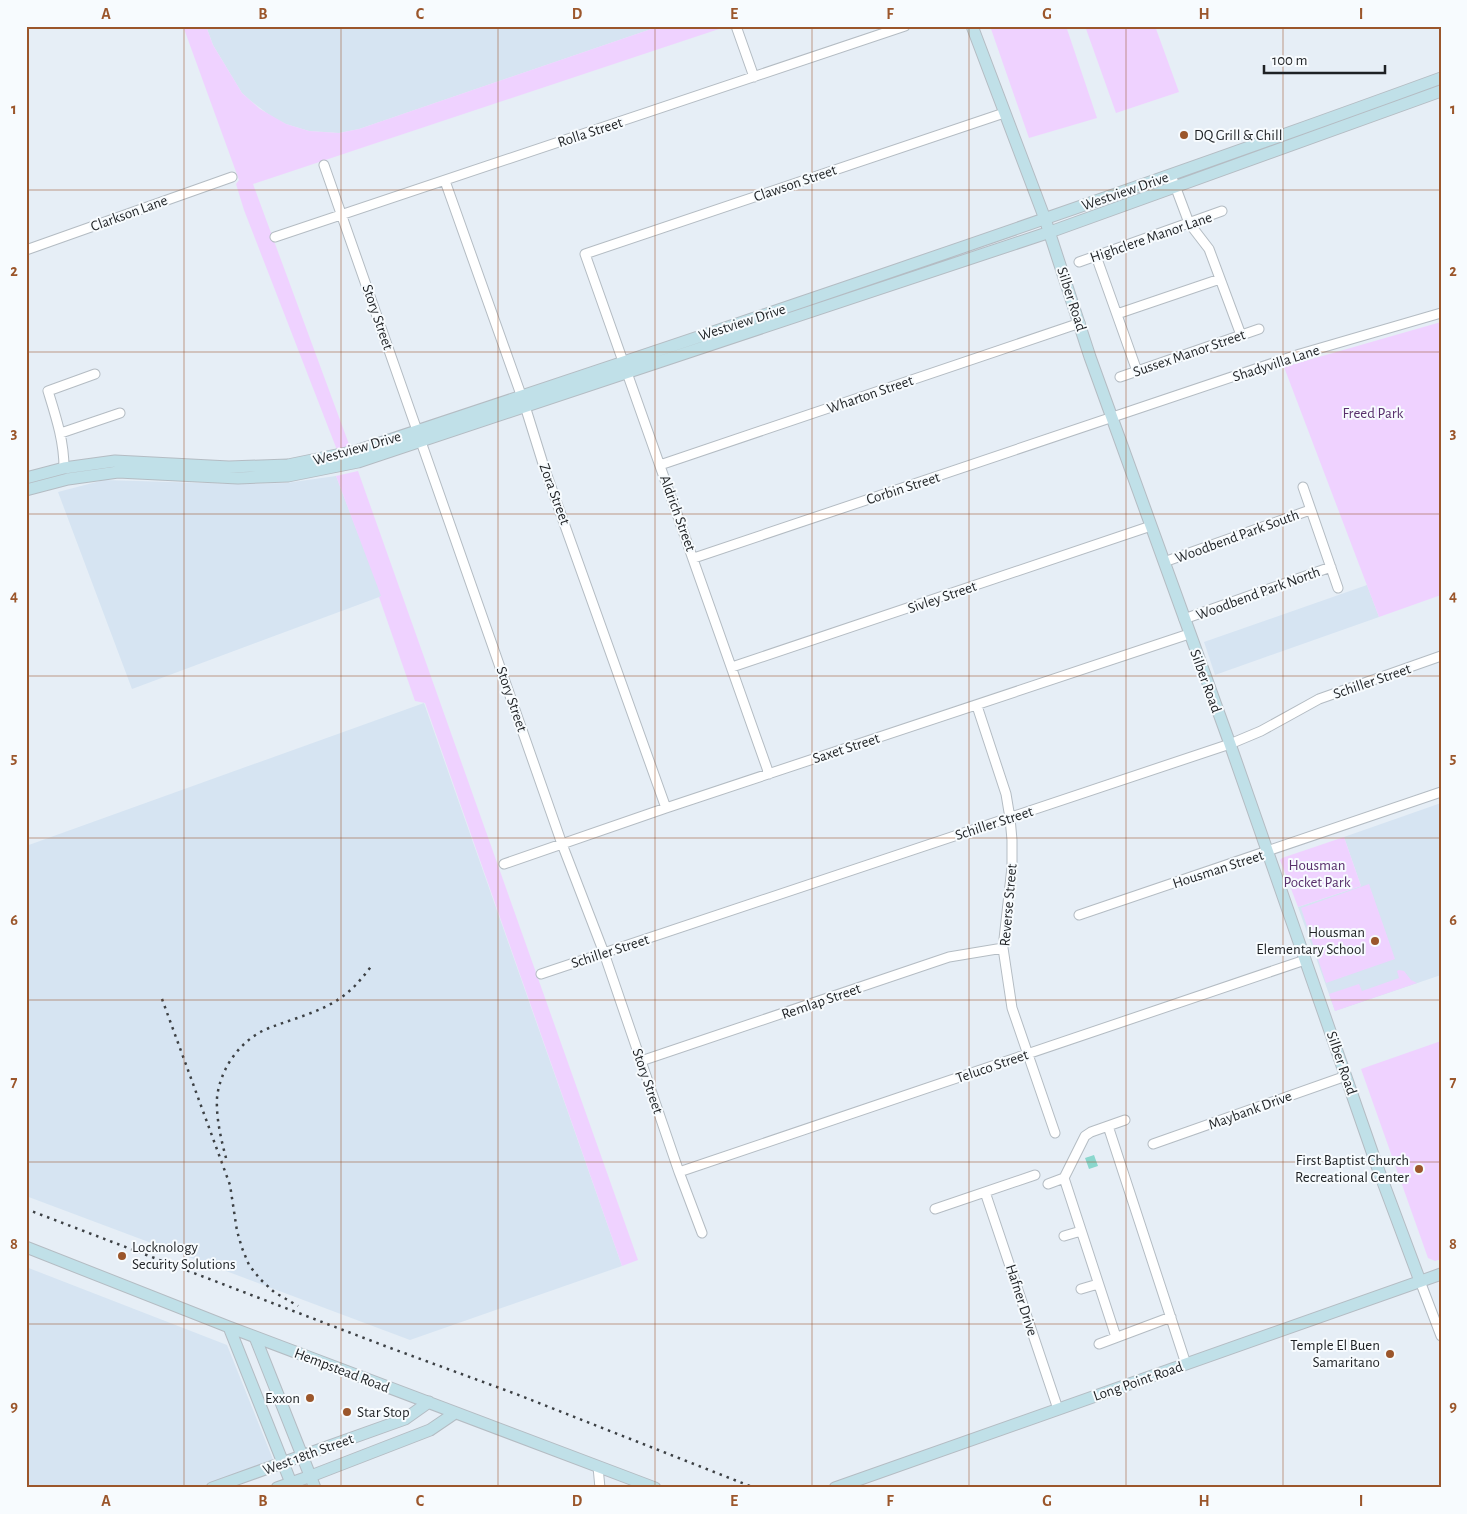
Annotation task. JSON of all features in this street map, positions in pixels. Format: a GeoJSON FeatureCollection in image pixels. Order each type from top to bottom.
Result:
{"type":"FeatureCollection","features":[{"type":"Feature","properties":{"kind":"main road","name":"Silber Road"},"geometry":{"type":"LineString","coordinates":[[972,26],[1050,232],[1090,357],[1230,744],[1377,1166],[1420,1281]]}},
{"type":"Feature","properties":{"kind":"main road","name":"Westview Drive"},"geometry":{"type":"LineString","coordinates":[[26,490],[68,479],[118,472],[238,478],[288,476],[358,462],[420,436],[523,400],[623,361],[769,319],[908,273],[1050,232],[1175,186],[1349,117],[1441,78]]}},
{"type":"Feature","properties":{"kind":"main road","name":"Westview Drive"},"geometry":{"type":"LineString","coordinates":[[908,273],[1045,219],[1171,175],[1349,117],[1441,91]]}},
{"type":"Feature","properties":{"kind":"main road","name":"Westview Drive"},"geometry":{"type":"LineString","coordinates":[[523,400],[627,373],[769,319]]}},
{"type":"Feature","properties":{"kind":"main road","name":"Westview Drive"},"geometry":{"type":"LineString","coordinates":[[26,478],[64,468],[115,461],[229,467],[288,465],[420,436]]}},
{"type":"Feature","properties":{"kind":"main road","name":"Hempstead Road"},"geometry":{"type":"LineString","coordinates":[[27,1249],[655,1488]]}},
{"type":"Feature","properties":{"kind":"main road","name":"Long Point Road"},"geometry":{"type":"LineString","coordinates":[[835,1488],[1441,1274]]}},
{"type":"Feature","properties":{"kind":"main road"},"geometry":{"type":"LineString","coordinates":[[229,1327],[292,1485]]}},
{"type":"Feature","properties":{"kind":"main road"},"geometry":{"type":"LineString","coordinates":[[255,1337],[315,1488]]}},
{"type":"Feature","properties":{"kind":"main road","name":"West 18th Street"},"geometry":{"type":"LineString","coordinates":[[212,1488],[405,1419],[429,1402]]}},
{"type":"Feature","properties":{"kind":"main road","name":"West 18th Street"},"geometry":{"type":"LineString","coordinates":[[277,1488],[292,1485],[430,1430],[456,1413]]}},
{"type":"Feature","properties":{"kind":"main road"},"geometry":{"type":"LineString","coordinates":[[368,1432],[378,1450]]}},
{"type":"Feature","properties":{"kind":"street"},"geometry":{"type":"LineString","coordinates":[[736,26],[754,77]]}},
{"type":"Feature","properties":{"kind":"street","name":"Rolla Street"},"geometry":{"type":"LineString","coordinates":[[275,237],[905,26]]}},
{"type":"Feature","properties":{"kind":"street","name":"Clawson Street"},"geometry":{"type":"LineString","coordinates":[[585,254],[1004,113]]}},
{"type":"Feature","properties":{"kind":"street","name":"Story Street"},"geometry":{"type":"LineString","coordinates":[[324,165],[562,844],[604,953],[679,1172],[702,1233]]}},
{"type":"Feature","properties":{"kind":"street"},"geometry":{"type":"LineString","coordinates":[[1171,175],[1189,223],[1210,249],[1241,335]]}},
{"type":"Feature","properties":{"kind":"street","name":"Clarkson Lane"},"geometry":{"type":"LineString","coordinates":[[26,250],[232,177]]}},
{"type":"Feature","properties":{"kind":"street","name":"Zora Street"},"geometry":{"type":"LineString","coordinates":[[445,181],[523,400],[544,467],[666,808]]}},
{"type":"Feature","properties":{"kind":"street","name":"Highclere Manor Lane"},"geometry":{"type":"LineString","coordinates":[[1079,262],[1222,211]]}},
{"type":"Feature","properties":{"kind":"street","name":"Aldrich Street"},"geometry":{"type":"LineString","coordinates":[[585,254],[769,774]]}},
{"type":"Feature","properties":{"kind":"street"},"geometry":{"type":"LineString","coordinates":[[1096,256],[1137,371]]}},
{"type":"Feature","properties":{"kind":"street"},"geometry":{"type":"LineString","coordinates":[[1116,314],[1220,278]]}},
{"type":"Feature","properties":{"kind":"street","name":"Shadyvilla Lane"},"geometry":{"type":"LineString","coordinates":[[1113,418],[1300,354],[1441,313]]}},
{"type":"Feature","properties":{"kind":"street","name":"Wharton Street"},"geometry":{"type":"LineString","coordinates":[[660,465],[1080,323]]}},
{"type":"Feature","properties":{"kind":"street","name":"Sussex Manor Street"},"geometry":{"type":"LineString","coordinates":[[1120,377],[1259,329]]}},
{"type":"Feature","properties":{"kind":"street"},"geometry":{"type":"LineString","coordinates":[[64,468],[61,433],[48,391],[95,374]]}},
{"type":"Feature","properties":{"kind":"street"},"geometry":{"type":"LineString","coordinates":[[61,433],[120,413]]}},
{"type":"Feature","properties":{"kind":"street","name":"Corbin Street"},"geometry":{"type":"LineString","coordinates":[[694,558],[1113,418]]}},
{"type":"Feature","properties":{"kind":"street"},"geometry":{"type":"LineString","coordinates":[[1303,487],[1338,588]]}},
{"type":"Feature","properties":{"kind":"street","name":"Woodbend Park South"},"geometry":{"type":"LineString","coordinates":[[1164,562],[1310,510]]}},
{"type":"Feature","properties":{"kind":"street","name":"Sivley Street"},"geometry":{"type":"LineString","coordinates":[[732,667],[1151,526]]}},
{"type":"Feature","properties":{"kind":"street","name":"Woodbend Park North"},"geometry":{"type":"LineString","coordinates":[[1184,619],[1331,567]]}},
{"type":"Feature","properties":{"kind":"street","name":"Saxet Street"},"geometry":{"type":"LineString","coordinates":[[504,864],[666,808],[1189,634]]}},
{"type":"Feature","properties":{"kind":"street","name":"Schiller Street"},"geometry":{"type":"LineString","coordinates":[[541,974],[1230,744],[1261,731],[1319,699],[1441,656]]}},
{"type":"Feature","properties":{"kind":"street","name":"Reverse Street"},"geometry":{"type":"LineString","coordinates":[[977,706],[1006,794],[1010,818],[1012,868],[1003,948],[1012,1008],[1055,1132]]}},
{"type":"Feature","properties":{"kind":"street","name":"Housman Street"},"geometry":{"type":"LineString","coordinates":[[1079,915],[1441,792]]}},
{"type":"Feature","properties":{"kind":"street","name":"Remlap Street"},"geometry":{"type":"LineString","coordinates":[[642,1062],[949,957],[1003,948]]}},
{"type":"Feature","properties":{"kind":"street","name":"Teluco Street"},"geometry":{"type":"LineString","coordinates":[[679,1172],[1305,960]]}},
{"type":"Feature","properties":{"kind":"street","name":"Maybank Drive"},"geometry":{"type":"LineString","coordinates":[[1153,1144],[1346,1076]]}},
{"type":"Feature","properties":{"kind":"street"},"geometry":{"type":"LineString","coordinates":[[1048,1184],[1064,1178],[1085,1136],[1125,1120]]}},
{"type":"Feature","properties":{"kind":"street"},"geometry":{"type":"LineString","coordinates":[[1108,1126],[1186,1364]]}},
{"type":"Feature","properties":{"kind":"street"},"geometry":{"type":"LineString","coordinates":[[936,1209],[1036,1175]]}},
{"type":"Feature","properties":{"kind":"street"},"geometry":{"type":"LineString","coordinates":[[1064,1178],[1116,1338]]}},
{"type":"Feature","properties":{"kind":"street","name":"Hafner Drive"},"geometry":{"type":"LineString","coordinates":[[985,1192],[1058,1409]]}},
{"type":"Feature","properties":{"kind":"street"},"geometry":{"type":"LineString","coordinates":[[1064,1236],[1080,1231]]}},
{"type":"Feature","properties":{"kind":"street","name":"Silber Road"},"geometry":{"type":"LineString","coordinates":[[1420,1281],[1441,1336]]}},
{"type":"Feature","properties":{"kind":"street"},"geometry":{"type":"LineString","coordinates":[[1081,1290],[1098,1284]]}},
{"type":"Feature","properties":{"kind":"street"},"geometry":{"type":"LineString","coordinates":[[1099,1344],[1171,1317]]}},
{"type":"Feature","properties":{"kind":"street"},"geometry":{"type":"LineString","coordinates":[[598,1467],[600,1488]]}},
{"type":"Feature","properties":{"kind":"shaded area"},"geometry":{"type":"Polygon","coordinates":[[[206,26],[660,26],[359,129],[339,133],[309,131],[286,124],[272,117],[251,101],[242,93],[213,45],[206,26]]]}},
{"type":"Feature","properties":{"kind":"shaded area"},"geometry":{"type":"Polygon","coordinates":[[[336,476],[382,596],[132,689],[58,492],[104,480],[236,484],[286,483],[336,476]]]}},
{"type":"Feature","properties":{"kind":"shaded area"},"geometry":{"type":"Polygon","coordinates":[[[1367,585],[1379,617],[1215,675],[1204,642],[1367,585]]]}},
{"type":"Feature","properties":{"kind":"shaded area"},"geometry":{"type":"Polygon","coordinates":[[[424,703],[622,1266],[410,1340],[26,1196],[26,846],[424,703]]]}},
{"type":"Feature","properties":{"kind":"shaded area","name":"Housman Elementary School"},"geometry":{"type":"Polygon","coordinates":[[[1441,803],[1441,975],[1335,1011],[1298,907],[1361,886],[1344,837],[1441,803]]]}},
{"type":"Feature","properties":{"kind":"shaded area"},"geometry":{"type":"Polygon","coordinates":[[[1094,1155],[1098,1166],[1089,1169],[1085,1158],[1094,1155]]]}},
{"type":"Feature","properties":{"kind":"shaded area"},"geometry":{"type":"Polygon","coordinates":[[[26,1267],[227,1345],[274,1462],[202,1488],[26,1488],[26,1267]]]}},
{"type":"Feature","properties":{"kind":"green space"},"geometry":{"type":"Polygon","coordinates":[[[183,26],[206,26],[213,45],[242,93],[260,109],[286,124],[309,131],[339,133],[359,129],[660,26],[728,26],[253,184],[350,447],[337,450],[244,210],[236,184],[239,180],[183,26]]]}},
{"type":"Feature","properties":{"kind":"green space"},"geometry":{"type":"Polygon","coordinates":[[[990,26],[1066,26],[1097,118],[1029,138],[990,26]]]}},
{"type":"Feature","properties":{"kind":"green space"},"geometry":{"type":"Polygon","coordinates":[[[1085,26],[1155,26],[1179,92],[1116,113],[1085,26]]]}},
{"type":"Feature","properties":{"kind":"green space","name":"Freed Park"},"geometry":{"type":"Polygon","coordinates":[[[1441,322],[1441,595],[1379,617],[1284,367],[1441,322]]]}},
{"type":"Feature","properties":{"kind":"green space"},"geometry":{"type":"Polygon","coordinates":[[[358,471],[638,1260],[622,1266],[425,703],[415,701],[379,597],[381,596],[336,476],[358,471]]]}},
{"type":"Feature","properties":{"kind":"green space","name":"Housman Pocket Park"},"geometry":{"type":"Polygon","coordinates":[[[1344,837],[1361,886],[1298,907],[1280,860],[1344,837]]]}},
{"type":"Feature","properties":{"kind":"green space"},"geometry":{"type":"Polygon","coordinates":[[[1369,884],[1395,959],[1326,983],[1301,908],[1369,884]]]}},
{"type":"Feature","properties":{"kind":"green space"},"geometry":{"type":"Polygon","coordinates":[[[1397,971],[1404,971],[1411,980],[1417,983],[1335,1011],[1329,994],[1359,984],[1362,991],[1399,978],[1397,971]]]}},
{"type":"Feature","properties":{"kind":"green space","name":"First Baptist Church Recreational Center"},"geometry":{"type":"Polygon","coordinates":[[[1441,1041],[1441,1259],[1435,1261],[1428,1258],[1361,1069],[1441,1041]]]}},
{"type":"Feature","properties":{"kind":"railway"},"geometry":{"type":"LineString","coordinates":[[226,1158],[218,1121],[217,1098],[222,1076],[234,1056],[249,1039],[259,1033],[314,1012],[339,999],[362,978],[373,964]]}},
{"type":"Feature","properties":{"kind":"railway"},"geometry":{"type":"LineString","coordinates":[[162,999],[230,1185],[237,1231],[249,1265],[274,1292],[298,1306]]}},
{"type":"Feature","properties":{"kind":"railway"},"geometry":{"type":"LineString","coordinates":[[26,1209],[516,1394],[755,1488]]}},
{"type":"Feature","properties":{"kind":"place","name":"DQ Grill & Chill"},"geometry":{"type":"Point","coordinates":[1184,135]}},
{"type":"Feature","properties":{"kind":"place","name":"Housman Elementary School"},"geometry":{"type":"Point","coordinates":[1375,941]}},
{"type":"Feature","properties":{"kind":"place","name":"First Baptist Church Recreational Center"},"geometry":{"type":"Point","coordinates":[1419,1169]}},
{"type":"Feature","properties":{"kind":"place","name":"Locknology Security Solutions"},"geometry":{"type":"Point","coordinates":[122,1256]}},
{"type":"Feature","properties":{"kind":"place","name":"Temple El Buen Samaritano"},"geometry":{"type":"Point","coordinates":[1390,1354]}},
{"type":"Feature","properties":{"kind":"place","name":"Exxon"},"geometry":{"type":"Point","coordinates":[310,1398]}},
{"type":"Feature","properties":{"kind":"place","name":"Star Stop"},"geometry":{"type":"Point","coordinates":[347,1412]}}]}
